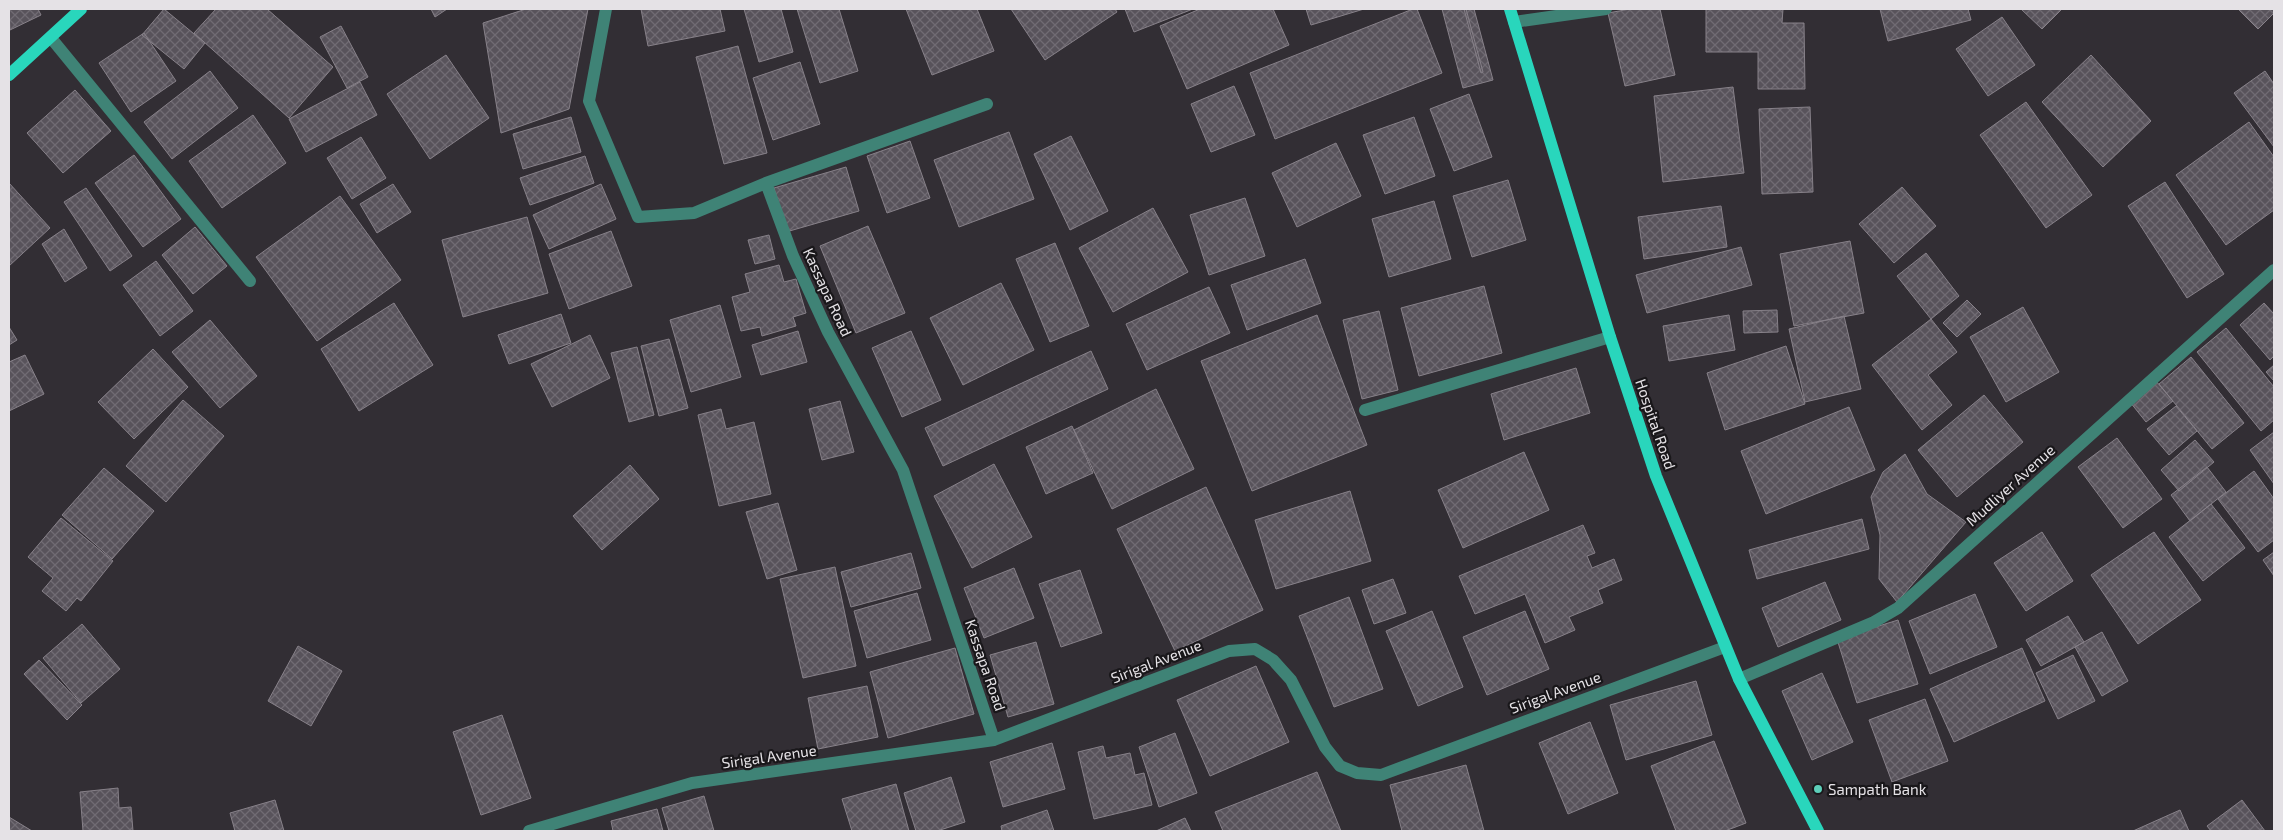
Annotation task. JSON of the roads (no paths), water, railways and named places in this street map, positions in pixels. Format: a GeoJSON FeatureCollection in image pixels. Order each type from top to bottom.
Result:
{"type":"FeatureCollection","features":[{"type":"Feature","properties":{"kind":"main road"},"geometry":{"type":"LineString","coordinates":[[9,75],[81,9]]}},
{"type":"Feature","properties":{"kind":"main road","name":"Hospital Road"},"geometry":{"type":"LineString","coordinates":[[1510,9],[1610,337],[1656,476],[1739,679],[1818,831]]}},
{"type":"Feature","properties":{"kind":"street"},"geometry":{"type":"LineString","coordinates":[[606,9],[589,101],[638,217],[694,213],[766,183],[987,104]]}},
{"type":"Feature","properties":{"kind":"street"},"geometry":{"type":"LineString","coordinates":[[1514,22],[1606,9]]}},
{"type":"Feature","properties":{"kind":"street"},"geometry":{"type":"LineString","coordinates":[[51,38],[250,281]]}},
{"type":"Feature","properties":{"kind":"street","name":"Kassapa Road"},"geometry":{"type":"LineString","coordinates":[[766,183],[793,256],[828,332],[903,470],[994,740]]}},
{"type":"Feature","properties":{"kind":"street","name":"Mudliyer Avenue"},"geometry":{"type":"LineString","coordinates":[[1739,679],[1874,622],[1898,608],[2274,270]]}},
{"type":"Feature","properties":{"kind":"street"},"geometry":{"type":"LineString","coordinates":[[1365,410],[1610,337]]}},
{"type":"Feature","properties":{"kind":"street","name":"Sirigal Avenue"},"geometry":{"type":"LineString","coordinates":[[529,831],[692,783],[994,740],[1228,651],[1255,649],[1273,660],[1291,680],[1325,747],[1340,766],[1357,773],[1381,775],[1725,646]]}},
{"type":"Feature","properties":{"kind":"place","name":"Sampath Bank"},"geometry":{"type":"Point","coordinates":[1818,789]}}]}
